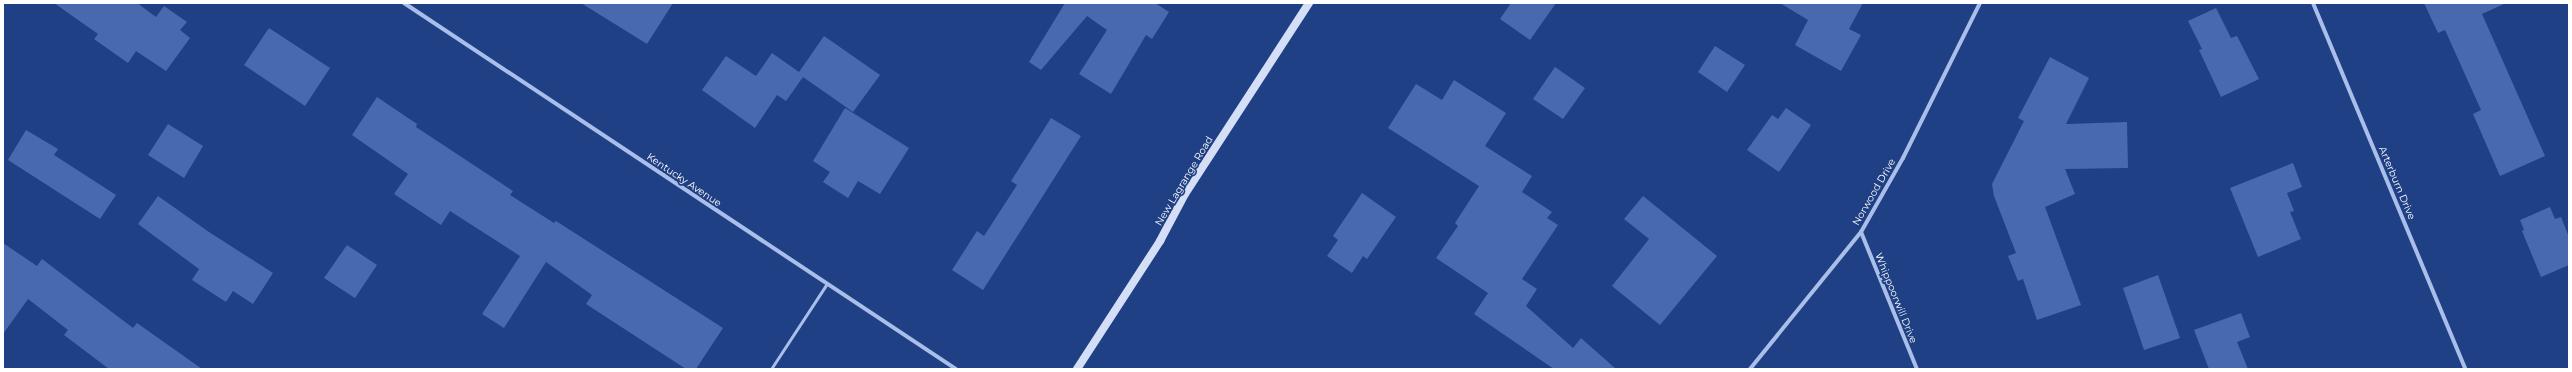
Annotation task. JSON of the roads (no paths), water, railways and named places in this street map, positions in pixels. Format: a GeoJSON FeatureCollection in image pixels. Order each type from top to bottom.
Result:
{"type":"FeatureCollection","features":[{"type":"Feature","properties":{"kind":"main road","name":"New Lagrange Road"},"geometry":{"type":"LineString","coordinates":[[1077,369],[1160,240],[1186,194],[1309,3]]}},
{"type":"Feature","properties":{"kind":"street","name":"Kentucky Avenue"},"geometry":{"type":"LineString","coordinates":[[404,3],[826,285],[906,334],[956,369]]}},
{"type":"Feature","properties":{"kind":"street","name":"Norwood Drive"},"geometry":{"type":"LineString","coordinates":[[1750,369],[1861,232],[1903,158],[1980,3]]}},
{"type":"Feature","properties":{"kind":"street","name":"Arterburn Drive"},"geometry":{"type":"LineString","coordinates":[[2313,3],[2465,369]]}},
{"type":"Feature","properties":{"kind":"street","name":"Whippoorwill Drive"},"geometry":{"type":"LineString","coordinates":[[1861,232],[1917,369]]}},
{"type":"Feature","properties":{"kind":"lane"},"geometry":{"type":"LineString","coordinates":[[771,369],[826,285]]}}]}
